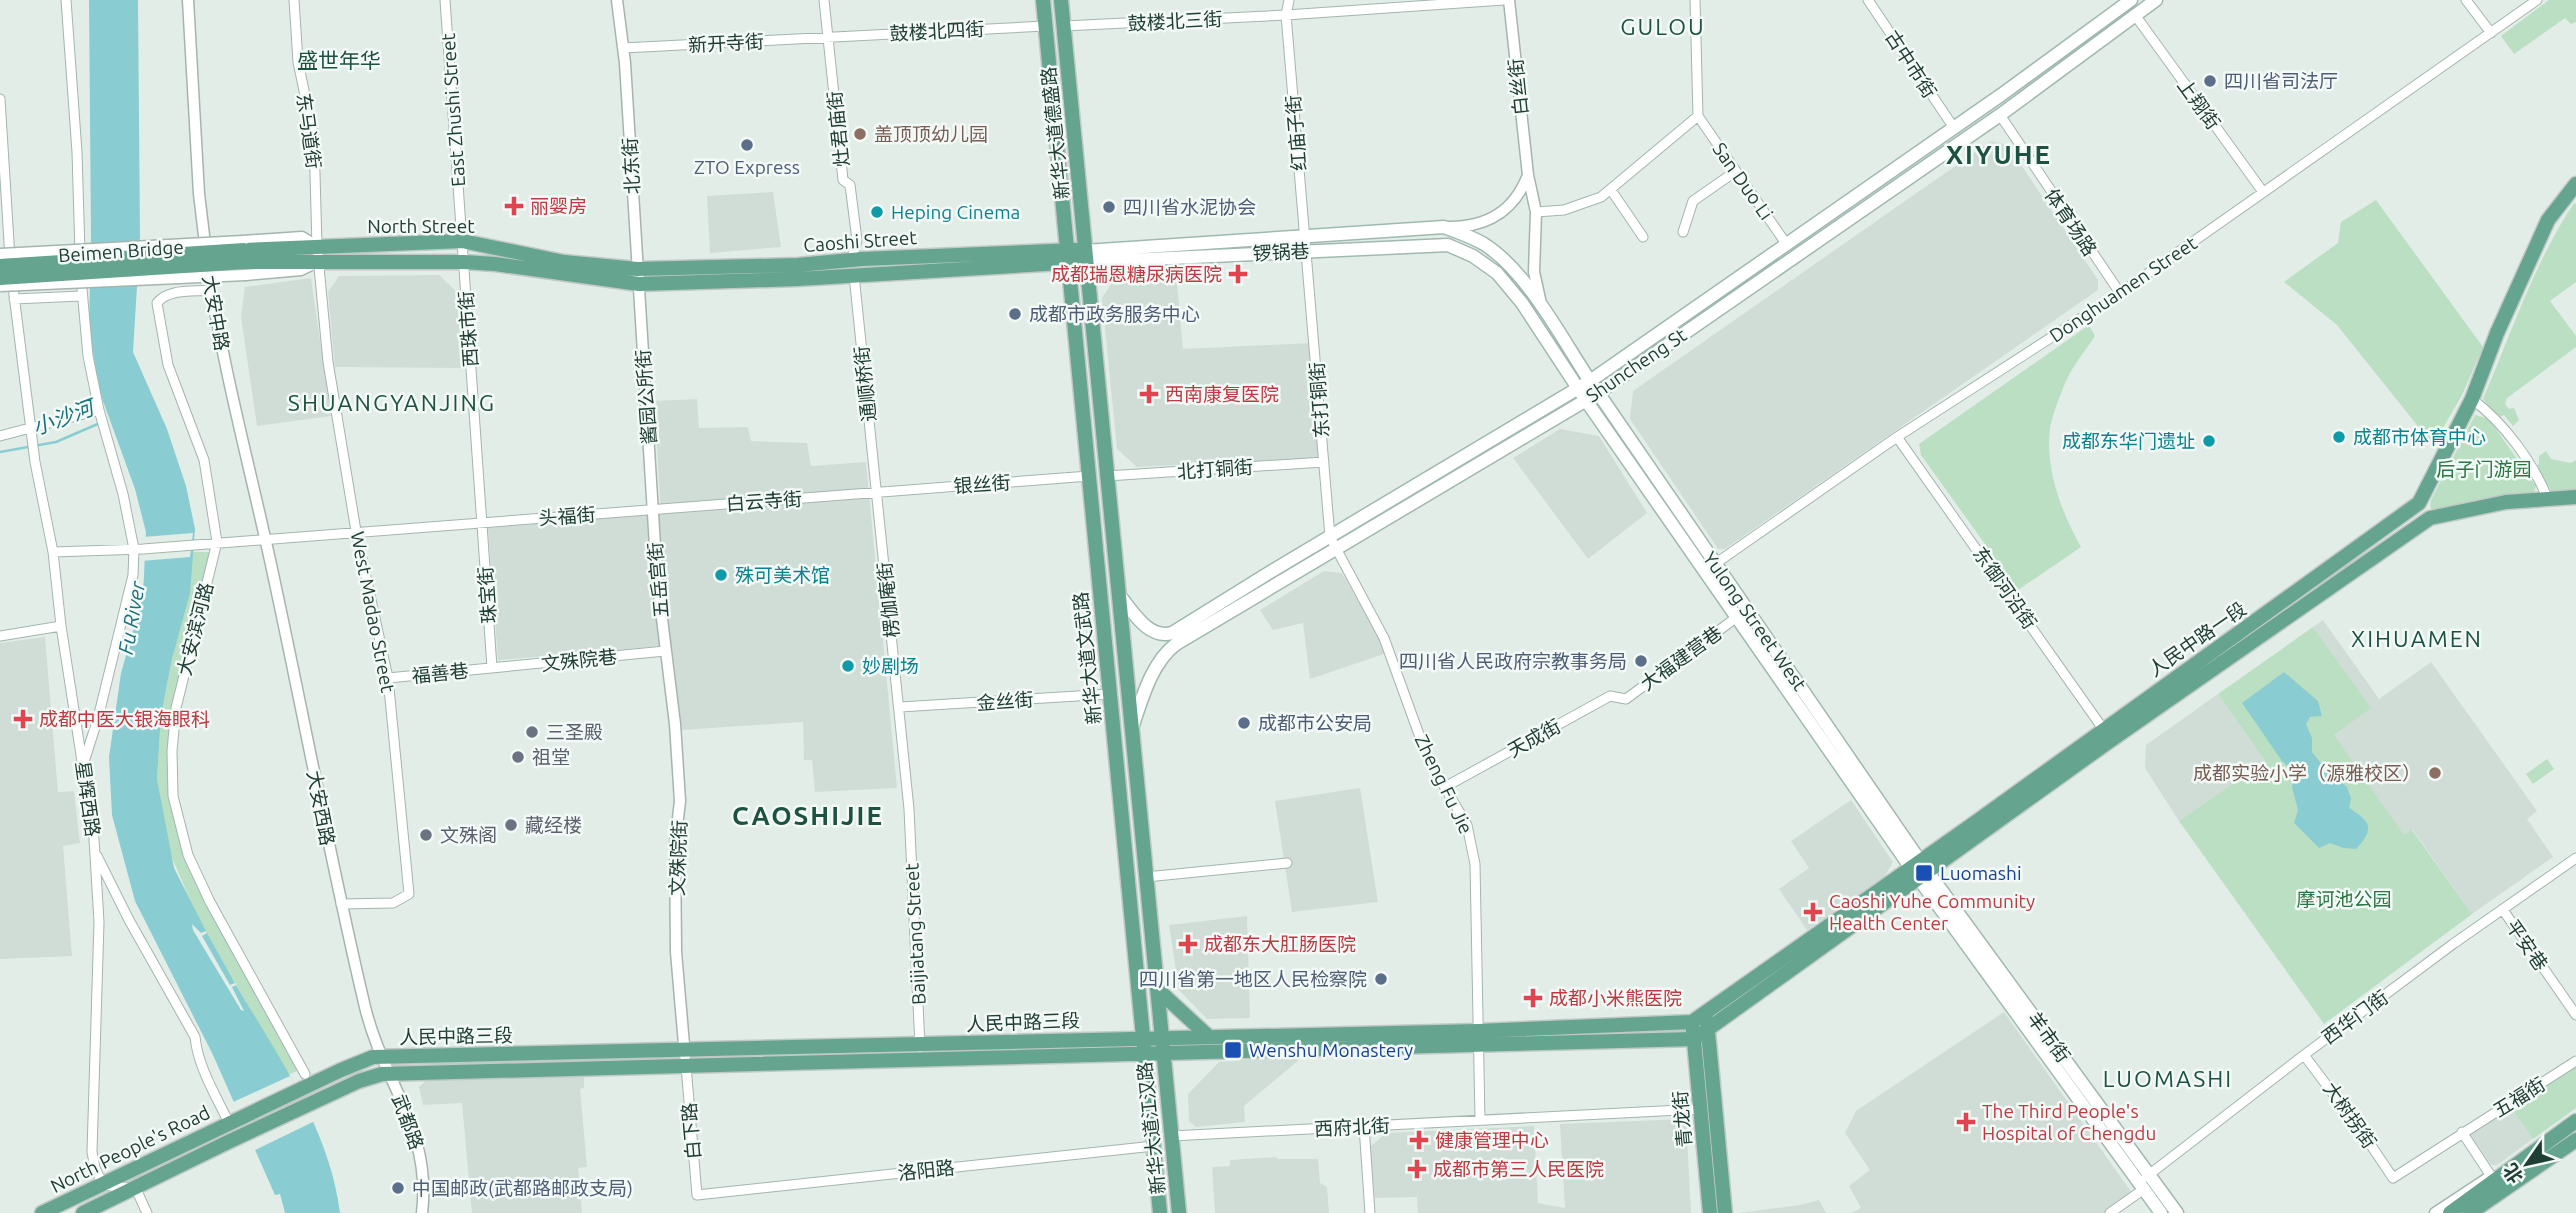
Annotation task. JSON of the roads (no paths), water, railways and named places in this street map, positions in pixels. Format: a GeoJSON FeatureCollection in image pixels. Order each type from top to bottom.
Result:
{"type":"FeatureCollection","features":[{"type":"Feature","properties":{"kind":"main road","name":"新华大道德盛路"},"geometry":{"type":"LineString","coordinates":[[1043,0],[1068,255]]}},
{"type":"Feature","properties":{"kind":"main road","name":"新华大道德盛路"},"geometry":{"type":"LineString","coordinates":[[1061,0],[1086,256]]}},
{"type":"Feature","properties":{"kind":"main road","name":"Shuncheng St"},"geometry":{"type":"LineString","coordinates":[[1132,729],[1148,684],[1166,652],[1333,543],[1584,389],[2132,0]]}},
{"type":"Feature","properties":{"kind":"main road","name":"Shuncheng St"},"geometry":{"type":"LineString","coordinates":[[1598,393],[2000,115],[2156,0]]}},
{"type":"Feature","properties":{"kind":"main road","name":"人民中路一段"},"geometry":{"type":"LineString","coordinates":[[1708,1028],[2419,503],[2472,399],[2497,333],[2548,220],[2576,184]]}},
{"type":"Feature","properties":{"kind":"main road","name":"锣锅巷"},"geometry":{"type":"LineString","coordinates":[[1086,256],[1306,236],[1444,227]]}},
{"type":"Feature","properties":{"kind":"main road"},"geometry":{"type":"LineString","coordinates":[[1444,227],[1468,235],[1486,245],[1510,265],[1542,307],[1584,389]]}},
{"type":"Feature","properties":{"kind":"main road","name":"North Street"},"geometry":{"type":"LineString","coordinates":[[244,257],[317,246],[462,241],[564,262],[637,269]]}},
{"type":"Feature","properties":{"kind":"main road","name":"锣锅巷"},"geometry":{"type":"LineString","coordinates":[[1086,256],[1448,245],[1473,256],[1497,273],[1584,389]]}},
{"type":"Feature","properties":{"kind":"main road","name":"Caoshi Street"},"geometry":{"type":"LineString","coordinates":[[639,284],[854,275],[1068,255]]}},
{"type":"Feature","properties":{"kind":"main road","name":"新华大道文武路"},"geometry":{"type":"LineString","coordinates":[[1068,255],[1144,1045]]}},
{"type":"Feature","properties":{"kind":"main road","name":"Caoshi Street"},"geometry":{"type":"LineString","coordinates":[[637,269],[798,265],[852,259],[1086,256]]}},
{"type":"Feature","properties":{"kind":"main road","name":"新华大道文武路"},"geometry":{"type":"LineString","coordinates":[[1086,256],[1162,1045]]}},
{"type":"Feature","properties":{"kind":"main road","name":"North Street"},"geometry":{"type":"LineString","coordinates":[[244,257],[318,262],[495,264],[639,284]]}},
{"type":"Feature","properties":{"kind":"main road","name":"Beimen Bridge"},"geometry":{"type":"LineString","coordinates":[[3,259],[244,257]]}},
{"type":"Feature","properties":{"kind":"main road","name":"Beimen Bridge"},"geometry":{"type":"LineString","coordinates":[[0,278],[244,257]]}},
{"type":"Feature","properties":{"kind":"main road","name":"Yulong Street West"},"geometry":{"type":"LineString","coordinates":[[1584,389],[1598,393],[1710,568],[1737,617],[1920,870]]}},
{"type":"Feature","properties":{"kind":"main road","name":"Yulong Street West"},"geometry":{"type":"LineString","coordinates":[[1584,389],[1920,870]]}},
{"type":"Feature","properties":{"kind":"main road","name":"人民中路一段"},"geometry":{"type":"LineString","coordinates":[[2108,734],[2430,518],[2506,502],[2576,497]]}},
{"type":"Feature","properties":{"kind":"main road"},"geometry":{"type":"LineString","coordinates":[[2419,503],[2425,515],[2430,518]]}},
{"type":"Feature","properties":{"kind":"main road","name":"Shuncheng St"},"geometry":{"type":"LineString","coordinates":[[1119,595],[1147,627],[1167,635],[1333,543]]}},
{"type":"Feature","properties":{"kind":"main road","name":"人民中路一段"},"geometry":{"type":"LineString","coordinates":[[1706,1013],[1920,870]]}},
{"type":"Feature","properties":{"kind":"main road","name":"羊市街"},"geometry":{"type":"LineString","coordinates":[[1920,870],[2144,1182],[2161,1213]]}},
{"type":"Feature","properties":{"kind":"main road"},"geometry":{"type":"LineString","coordinates":[[1157,989],[1209,1037]]}},
{"type":"Feature","properties":{"kind":"main road"},"geometry":{"type":"LineString","coordinates":[[1692,1022],[1706,1013],[1725,1213]]}},
{"type":"Feature","properties":{"kind":"main road","name":"人民中路三段"},"geometry":{"type":"LineString","coordinates":[[228,1142],[377,1075],[685,1059],[1478,1038],[1692,1022]]}},
{"type":"Feature","properties":{"kind":"main road","name":"青龙街"},"geometry":{"type":"LineString","coordinates":[[1692,1022],[1710,1213]]}},
{"type":"Feature","properties":{"kind":"main road"},"geometry":{"type":"LineString","coordinates":[[1694,1039],[1708,1028]]}},
{"type":"Feature","properties":{"kind":"main road","name":"人民中路三段"},"geometry":{"type":"LineString","coordinates":[[1162,1045],[1209,1037],[1694,1039]]}},
{"type":"Feature","properties":{"kind":"main road","name":"新华大道江汉路"},"geometry":{"type":"LineString","coordinates":[[1144,1045],[1160,1213]]}},
{"type":"Feature","properties":{"kind":"main road","name":"新华大道江汉路"},"geometry":{"type":"LineString","coordinates":[[1162,1045],[1179,1213]]}},
{"type":"Feature","properties":{"kind":"main road","name":"人民中路三段"},"geometry":{"type":"LineString","coordinates":[[232,1121],[359,1061],[382,1056],[685,1059]]}},
{"type":"Feature","properties":{"kind":"main road","name":"North People's Road"},"geometry":{"type":"LineString","coordinates":[[42,1213],[232,1121]]}},
{"type":"Feature","properties":{"kind":"main road"},"geometry":{"type":"LineString","coordinates":[[2450,1213],[2503,1177],[2576,1121]]}},
{"type":"Feature","properties":{"kind":"main road"},"geometry":{"type":"LineString","coordinates":[[2470,1213],[2503,1177],[2576,1140]]}},
{"type":"Feature","properties":{"kind":"main road","name":"North People's Road"},"geometry":{"type":"LineString","coordinates":[[83,1213],[228,1142]]}},
{"type":"Feature","properties":{"kind":"main road","name":"羊市街"},"geometry":{"type":"LineString","coordinates":[[2144,1182],[2177,1213]]}},
{"type":"Feature","properties":{"kind":"street"},"geometry":{"type":"LineString","coordinates":[[66,0],[77,152],[81,296],[88,356],[100,413],[139,549],[98,718],[83,767]]}},
{"type":"Feature","properties":{"kind":"street","name":"大安中路"},"geometry":{"type":"LineString","coordinates":[[188,0],[199,194],[211,290],[266,538]]}},
{"type":"Feature","properties":{"kind":"street","name":"东马道街"},"geometry":{"type":"LineString","coordinates":[[294,0],[298,62],[314,138],[318,262]]}},
{"type":"Feature","properties":{"kind":"street","name":"East Zhushi Street"},"geometry":{"type":"LineString","coordinates":[[445,0],[464,262]]}},
{"type":"Feature","properties":{"kind":"street","name":"北东街"},"geometry":{"type":"LineString","coordinates":[[617,0],[623,48],[639,284]]}},
{"type":"Feature","properties":{"kind":"street","name":"灶君庙街"},"geometry":{"type":"LineString","coordinates":[[824,0],[843,180],[850,185],[857,240],[852,259]]}},
{"type":"Feature","properties":{"kind":"street","name":"红庙子街"},"geometry":{"type":"LineString","coordinates":[[1289,0],[1286,15],[1307,251]]}},
{"type":"Feature","properties":{"kind":"street","name":"鼓楼北三街"},"geometry":{"type":"LineString","coordinates":[[1064,26],[1506,0]]}},
{"type":"Feature","properties":{"kind":"street","name":"白丝街"},"geometry":{"type":"LineString","coordinates":[[1506,0],[1528,175],[1536,212],[1534,272],[1542,307]]}},
{"type":"Feature","properties":{"kind":"street"},"geometry":{"type":"LineString","coordinates":[[1536,212],[1590,203],[1611,190],[1698,116],[1695,0]]}},
{"type":"Feature","properties":{"kind":"street","name":"古中市街"},"geometry":{"type":"LineString","coordinates":[[1868,0],[1954,128]]}},
{"type":"Feature","properties":{"kind":"street"},"geometry":{"type":"LineString","coordinates":[[2466,0],[2491,33]]}},
{"type":"Feature","properties":{"kind":"street","name":"Donghuamen Street"},"geometry":{"type":"LineString","coordinates":[[1710,568],[1897,437],[2120,293],[2377,115],[2537,0]]}},
{"type":"Feature","properties":{"kind":"street","name":"上翔街"},"geometry":{"type":"LineString","coordinates":[[2135,15],[2263,192]]}},
{"type":"Feature","properties":{"kind":"street","name":"鼓楼北四街"},"geometry":{"type":"LineString","coordinates":[[828,37],[1045,26]]}},
{"type":"Feature","properties":{"kind":"street","name":"新开寺街"},"geometry":{"type":"LineString","coordinates":[[623,48],[828,37]]}},
{"type":"Feature","properties":{"kind":"street","name":"星辉西路"},"geometry":{"type":"LineString","coordinates":[[0,99],[3,259],[14,299],[35,462],[53,552],[61,626],[95,852],[99,922],[92,1152],[94,1168],[103,1185]]}},
{"type":"Feature","properties":{"kind":"street","name":"体育场路"},"geometry":{"type":"LineString","coordinates":[[2000,115],[2120,293]]}},
{"type":"Feature","properties":{"kind":"street","name":"San Duo Li"},"geometry":{"type":"LineString","coordinates":[[1698,116],[1787,245]]}},
{"type":"Feature","properties":{"kind":"street"},"geometry":{"type":"LineString","coordinates":[[1683,232],[1693,201],[1736,171]]}},
{"type":"Feature","properties":{"kind":"street"},"geometry":{"type":"LineString","coordinates":[[1444,227],[1465,227],[1491,219],[1516,200],[1528,175]]}},
{"type":"Feature","properties":{"kind":"street"},"geometry":{"type":"LineString","coordinates":[[1611,190],[1643,237]]}},
{"type":"Feature","properties":{"kind":"street","name":"东打铜街"},"geometry":{"type":"LineString","coordinates":[[1307,251],[1333,543]]}},
{"type":"Feature","properties":{"kind":"street"},"geometry":{"type":"LineString","coordinates":[[0,286],[244,257]]}},
{"type":"Feature","properties":{"kind":"street","name":"West Madao Street"},"geometry":{"type":"LineString","coordinates":[[318,262],[328,362],[356,531],[388,678],[409,894],[393,903],[341,904]]}},
{"type":"Feature","properties":{"kind":"street","name":"西珠市街"},"geometry":{"type":"LineString","coordinates":[[464,262],[482,522]]}},
{"type":"Feature","properties":{"kind":"street","name":"通顺桥街"},"geometry":{"type":"LineString","coordinates":[[854,275],[876,492]]}},
{"type":"Feature","properties":{"kind":"street","name":"酱园公所街"},"geometry":{"type":"LineString","coordinates":[[639,284],[653,509]]}},
{"type":"Feature","properties":{"kind":"street","name":"大安滨河路"},"geometry":{"type":"LineString","coordinates":[[211,290],[170,293],[158,303],[168,365],[204,460],[217,542],[176,708],[172,751],[173,796],[188,855],[210,902],[305,1074]]}},
{"type":"Feature","properties":{"kind":"street"},"geometry":{"type":"LineString","coordinates":[[14,299],[81,296]]}},
{"type":"Feature","properties":{"kind":"street"},"geometry":{"type":"LineString","coordinates":[[2472,399],[2490,413],[2515,444],[2540,481],[2547,497]]}},
{"type":"Feature","properties":{"kind":"street"},"geometry":{"type":"LineString","coordinates":[[0,436],[31,432],[100,413]]}},
{"type":"Feature","properties":{"kind":"street","name":"东御河沿街"},"geometry":{"type":"LineString","coordinates":[[1897,437],[2108,734]]}},
{"type":"Feature","properties":{"kind":"street","name":"北打铜街"},"geometry":{"type":"LineString","coordinates":[[1107,476],[1324,462]]}},
{"type":"Feature","properties":{"kind":"street","name":"银丝街"},"geometry":{"type":"LineString","coordinates":[[876,492],[1089,477]]}},
{"type":"Feature","properties":{"kind":"street","name":"白云寺街"},"geometry":{"type":"LineString","coordinates":[[653,509],[876,492]]}},
{"type":"Feature","properties":{"kind":"street","name":"楞伽庵街"},"geometry":{"type":"LineString","coordinates":[[876,492],[909,809]]}},
{"type":"Feature","properties":{"kind":"street","name":"头福街"},"geometry":{"type":"LineString","coordinates":[[53,552],[139,549],[653,509]]}},
{"type":"Feature","properties":{"kind":"street","name":"五岳宫街"},"geometry":{"type":"LineString","coordinates":[[653,509],[665,651]]}},
{"type":"Feature","properties":{"kind":"street","name":"珠宝街"},"geometry":{"type":"LineString","coordinates":[[482,522],[492,667]]}},
{"type":"Feature","properties":{"kind":"street","name":"大安西路"},"geometry":{"type":"LineString","coordinates":[[266,538],[341,904],[367,1015],[390,1074]]}},
{"type":"Feature","properties":{"kind":"street","name":"Zheng Fu Jie"},"geometry":{"type":"LineString","coordinates":[[1333,543],[1384,638],[1421,740],[1467,825],[1473,846],[1480,1120]]}},
{"type":"Feature","properties":{"kind":"street","name":"大福建营巷"},"geometry":{"type":"LineString","coordinates":[[1626,699],[1737,617]]}},
{"type":"Feature","properties":{"kind":"street"},"geometry":{"type":"LineString","coordinates":[[0,636],[61,626]]}},
{"type":"Feature","properties":{"kind":"street","name":"文殊院巷"},"geometry":{"type":"LineString","coordinates":[[492,667],[665,651]]}},
{"type":"Feature","properties":{"kind":"street","name":"文殊院街"},"geometry":{"type":"LineString","coordinates":[[665,651],[675,724],[680,801],[676,844],[676,952],[685,1059]]}},
{"type":"Feature","properties":{"kind":"street","name":"福善巷"},"geometry":{"type":"LineString","coordinates":[[388,678],[492,667]]}},
{"type":"Feature","properties":{"kind":"street","name":"金丝街"},"geometry":{"type":"LineString","coordinates":[[900,707],[1110,694]]}},
{"type":"Feature","properties":{"kind":"street","name":"天成街"},"geometry":{"type":"LineString","coordinates":[[1445,787],[1610,696],[1626,699]]}},
{"type":"Feature","properties":{"kind":"street","name":"Baijiatang Street"},"geometry":{"type":"LineString","coordinates":[[909,809],[920,1052]]}},
{"type":"Feature","properties":{"kind":"street"},"geometry":{"type":"LineString","coordinates":[[95,852],[129,920],[195,1037],[196,1049],[204,1069],[232,1121]]}},
{"type":"Feature","properties":{"kind":"street","name":"西华门街"},"geometry":{"type":"LineString","coordinates":[[2110,1213],[2144,1182],[2304,1055],[2576,858]]}},
{"type":"Feature","properties":{"kind":"street"},"geometry":{"type":"LineString","coordinates":[[1146,877],[1287,863]]}},
{"type":"Feature","properties":{"kind":"street","name":"平安巷"},"geometry":{"type":"LineString","coordinates":[[2503,910],[2576,1015]]}},
{"type":"Feature","properties":{"kind":"street","name":"大树拐街"},"geometry":{"type":"LineString","coordinates":[[2304,1055],[2318,1070],[2393,1178]]}},
{"type":"Feature","properties":{"kind":"street","name":"白下路"},"geometry":{"type":"LineString","coordinates":[[685,1059],[697,1195]]}},
{"type":"Feature","properties":{"kind":"street","name":"五福街"},"geometry":{"type":"LineString","coordinates":[[2393,1178],[2576,1061]]}},
{"type":"Feature","properties":{"kind":"street","name":"武都路"},"geometry":{"type":"LineString","coordinates":[[390,1074],[419,1143],[424,1180],[422,1213]]}},
{"type":"Feature","properties":{"kind":"street","name":"西府北街"},"geometry":{"type":"LineString","coordinates":[[1171,1136],[1700,1109]]}},
{"type":"Feature","properties":{"kind":"street"},"geometry":{"type":"LineString","coordinates":[[1364,1126],[1370,1213]]}},
{"type":"Feature","properties":{"kind":"street"},"geometry":{"type":"LineString","coordinates":[[2462,1132],[2503,1177]]}},
{"type":"Feature","properties":{"kind":"street","name":"洛阳路"},"geometry":{"type":"LineString","coordinates":[[697,1195],[1154,1146]]}},
{"type":"Feature","properties":{"kind":"street"},"geometry":{"type":"LineString","coordinates":[[2435,1213],[2503,1177]]}},
{"type":"Feature","properties":{"kind":"street"},"geometry":{"type":"LineString","coordinates":[[2484,1213],[2503,1177]]}},
{"type":"Feature","properties":{"kind":"street"},"geometry":{"type":"LineString","coordinates":[[103,1185],[136,1189],[147,1213]]}},
{"type":"Feature","properties":{"kind":"water"},"geometry":{"type":"Polygon","coordinates":[[[89,0],[138,0],[140,237],[133,352],[167,429],[186,486],[195,529],[190,593],[172,659],[161,716],[157,779],[174,868],[206,931],[201,933],[192,924],[193,930],[244,1011],[232,987],[236,985],[285,1066],[314,1123],[334,1182],[340,1213],[285,1213],[280,1194],[275,1195],[213,1055],[135,901],[112,815],[109,757],[121,673],[143,596],[146,532],[135,489],[99,390],[89,327],[89,0]]]}},
{"type":"Feature","properties":{"kind":"water"},"geometry":{"type":"Polygon","coordinates":[[[2284,672],[2318,701],[2322,716],[2310,717],[2306,724],[2312,738],[2312,752],[2324,767],[2347,787],[2351,798],[2349,808],[2362,817],[2368,826],[2366,836],[2356,849],[2330,843],[2319,848],[2294,823],[2298,810],[2292,787],[2294,772],[2282,761],[2242,703],[2284,672]]]}},
{"type":"Feature","properties":{"kind":"water"},"geometry":{"type":"Polygon","coordinates":[[[207,933],[235,983],[230,985],[202,936],[207,933]]]}},
{"type":"Feature","properties":{"kind":"waterway","name":"小沙河"},"geometry":{"type":"LineString","coordinates":[[0,452],[56,442],[100,423]]}},
{"type":"Feature","properties":{"kind":"place","name":"四川省司法厅"},"geometry":{"type":"Point","coordinates":[2210,81]}},
{"type":"Feature","properties":{"kind":"place","name":"盖顶顶幼儿园"},"geometry":{"type":"Point","coordinates":[860,134]}},
{"type":"Feature","properties":{"kind":"place","name":"ZTO Express"},"geometry":{"type":"Point","coordinates":[747,145]}},
{"type":"Feature","properties":{"kind":"place","name":"丽婴房"},"geometry":{"type":"Point","coordinates":[514,206]}},
{"type":"Feature","properties":{"kind":"place","name":"四川省水泥协会"},"geometry":{"type":"Point","coordinates":[1109,207]}},
{"type":"Feature","properties":{"kind":"place","name":"Heping Cinema"},"geometry":{"type":"Point","coordinates":[877,212]}},
{"type":"Feature","properties":{"kind":"place","name":"成都瑞恩糖尿病医院"},"geometry":{"type":"Point","coordinates":[1238,274]}},
{"type":"Feature","properties":{"kind":"place","name":"成都市政务服务中心"},"geometry":{"type":"Point","coordinates":[1015,314]}},
{"type":"Feature","properties":{"kind":"place","name":"西南康复医院"},"geometry":{"type":"Point","coordinates":[1149,394]}},
{"type":"Feature","properties":{"kind":"place","name":"成都市体育中心"},"geometry":{"type":"Point","coordinates":[2339,437]}},
{"type":"Feature","properties":{"kind":"place","name":"成都东华门遗址"},"geometry":{"type":"Point","coordinates":[2209,441]}},
{"type":"Feature","properties":{"kind":"place","name":"殊可美术馆"},"geometry":{"type":"Point","coordinates":[721,575]}},
{"type":"Feature","properties":{"kind":"place","name":"四川省人民政府宗教事务局"},"geometry":{"type":"Point","coordinates":[1641,661]}},
{"type":"Feature","properties":{"kind":"place","name":"妙剧场"},"geometry":{"type":"Point","coordinates":[848,666]}},
{"type":"Feature","properties":{"kind":"place","name":"成都中医大银海眼科"},"geometry":{"type":"Point","coordinates":[23,719]}},
{"type":"Feature","properties":{"kind":"place","name":"成都市公安局"},"geometry":{"type":"Point","coordinates":[1244,723]}},
{"type":"Feature","properties":{"kind":"place","name":"三圣殿"},"geometry":{"type":"Point","coordinates":[532,732]}},
{"type":"Feature","properties":{"kind":"place","name":"祖堂"},"geometry":{"type":"Point","coordinates":[518,757]}},
{"type":"Feature","properties":{"kind":"place","name":"成都实验小学（源雅校区）"},"geometry":{"type":"Point","coordinates":[2435,773]}},
{"type":"Feature","properties":{"kind":"place","name":"藏经楼"},"geometry":{"type":"Point","coordinates":[511,825]}},
{"type":"Feature","properties":{"kind":"place","name":"文殊阁"},"geometry":{"type":"Point","coordinates":[426,835]}},
{"type":"Feature","properties":{"kind":"place","name":"Luomashi"},"geometry":{"type":"Point","coordinates":[1924,873]}},
{"type":"Feature","properties":{"kind":"place","name":"Caoshi Yuhe Community Health Center"},"geometry":{"type":"Point","coordinates":[1813,912]}},
{"type":"Feature","properties":{"kind":"place","name":"成都东大肛肠医院"},"geometry":{"type":"Point","coordinates":[1188,944]}},
{"type":"Feature","properties":{"kind":"place","name":"四川省第一地区人民检察院"},"geometry":{"type":"Point","coordinates":[1381,979]}},
{"type":"Feature","properties":{"kind":"place","name":"成都小米熊医院"},"geometry":{"type":"Point","coordinates":[1533,998]}},
{"type":"Feature","properties":{"kind":"place","name":"Wenshu Monastery"},"geometry":{"type":"Point","coordinates":[1233,1050]}},
{"type":"Feature","properties":{"kind":"place","name":"The Third People's Hospital of Chengdu"},"geometry":{"type":"Point","coordinates":[1966,1122]}},
{"type":"Feature","properties":{"kind":"place","name":"健康管理中心"},"geometry":{"type":"Point","coordinates":[1419,1140]}},
{"type":"Feature","properties":{"kind":"place","name":"成都市第三人民医院"},"geometry":{"type":"Point","coordinates":[1417,1169]}},
{"type":"Feature","properties":{"kind":"place","name":"中国邮政(武都路邮政支局)"},"geometry":{"type":"Point","coordinates":[398,1188]}},
{"type":"Feature","properties":{"kind":"district","name":"GULOU"},"geometry":{"type":"Point","coordinates":[1663,27]}},
{"type":"Feature","properties":{"kind":"district","name":"盛世年华"},"geometry":{"type":"Point","coordinates":[339,61]}},
{"type":"Feature","properties":{"kind":"district","name":"XIYUHE"},"geometry":{"type":"Point","coordinates":[1999,155]}},
{"type":"Feature","properties":{"kind":"district","name":"SHUANGYANJING"},"geometry":{"type":"Point","coordinates":[392,403]}},
{"type":"Feature","properties":{"kind":"district","name":"XIHUAMEN"},"geometry":{"type":"Point","coordinates":[2417,639]}},
{"type":"Feature","properties":{"kind":"district","name":"CAOSHIJIE"},"geometry":{"type":"Point","coordinates":[808,816]}},
{"type":"Feature","properties":{"kind":"district","name":"LUOMASHI"},"geometry":{"type":"Point","coordinates":[2168,1079]}},
{"type":"Feature","properties":{"kind":"park label","name":"后子门游园"},"geometry":{"type":"Point","coordinates":[2484,469]}},
{"type":"Feature","properties":{"kind":"park label","name":"摩诃池公园"},"geometry":{"type":"Point","coordinates":[2344,899]}},
{"type":"Feature","properties":{"kind":"water label","name":"Fu River"},"geometry":{"type":"Point","coordinates":[132,618]}}]}
